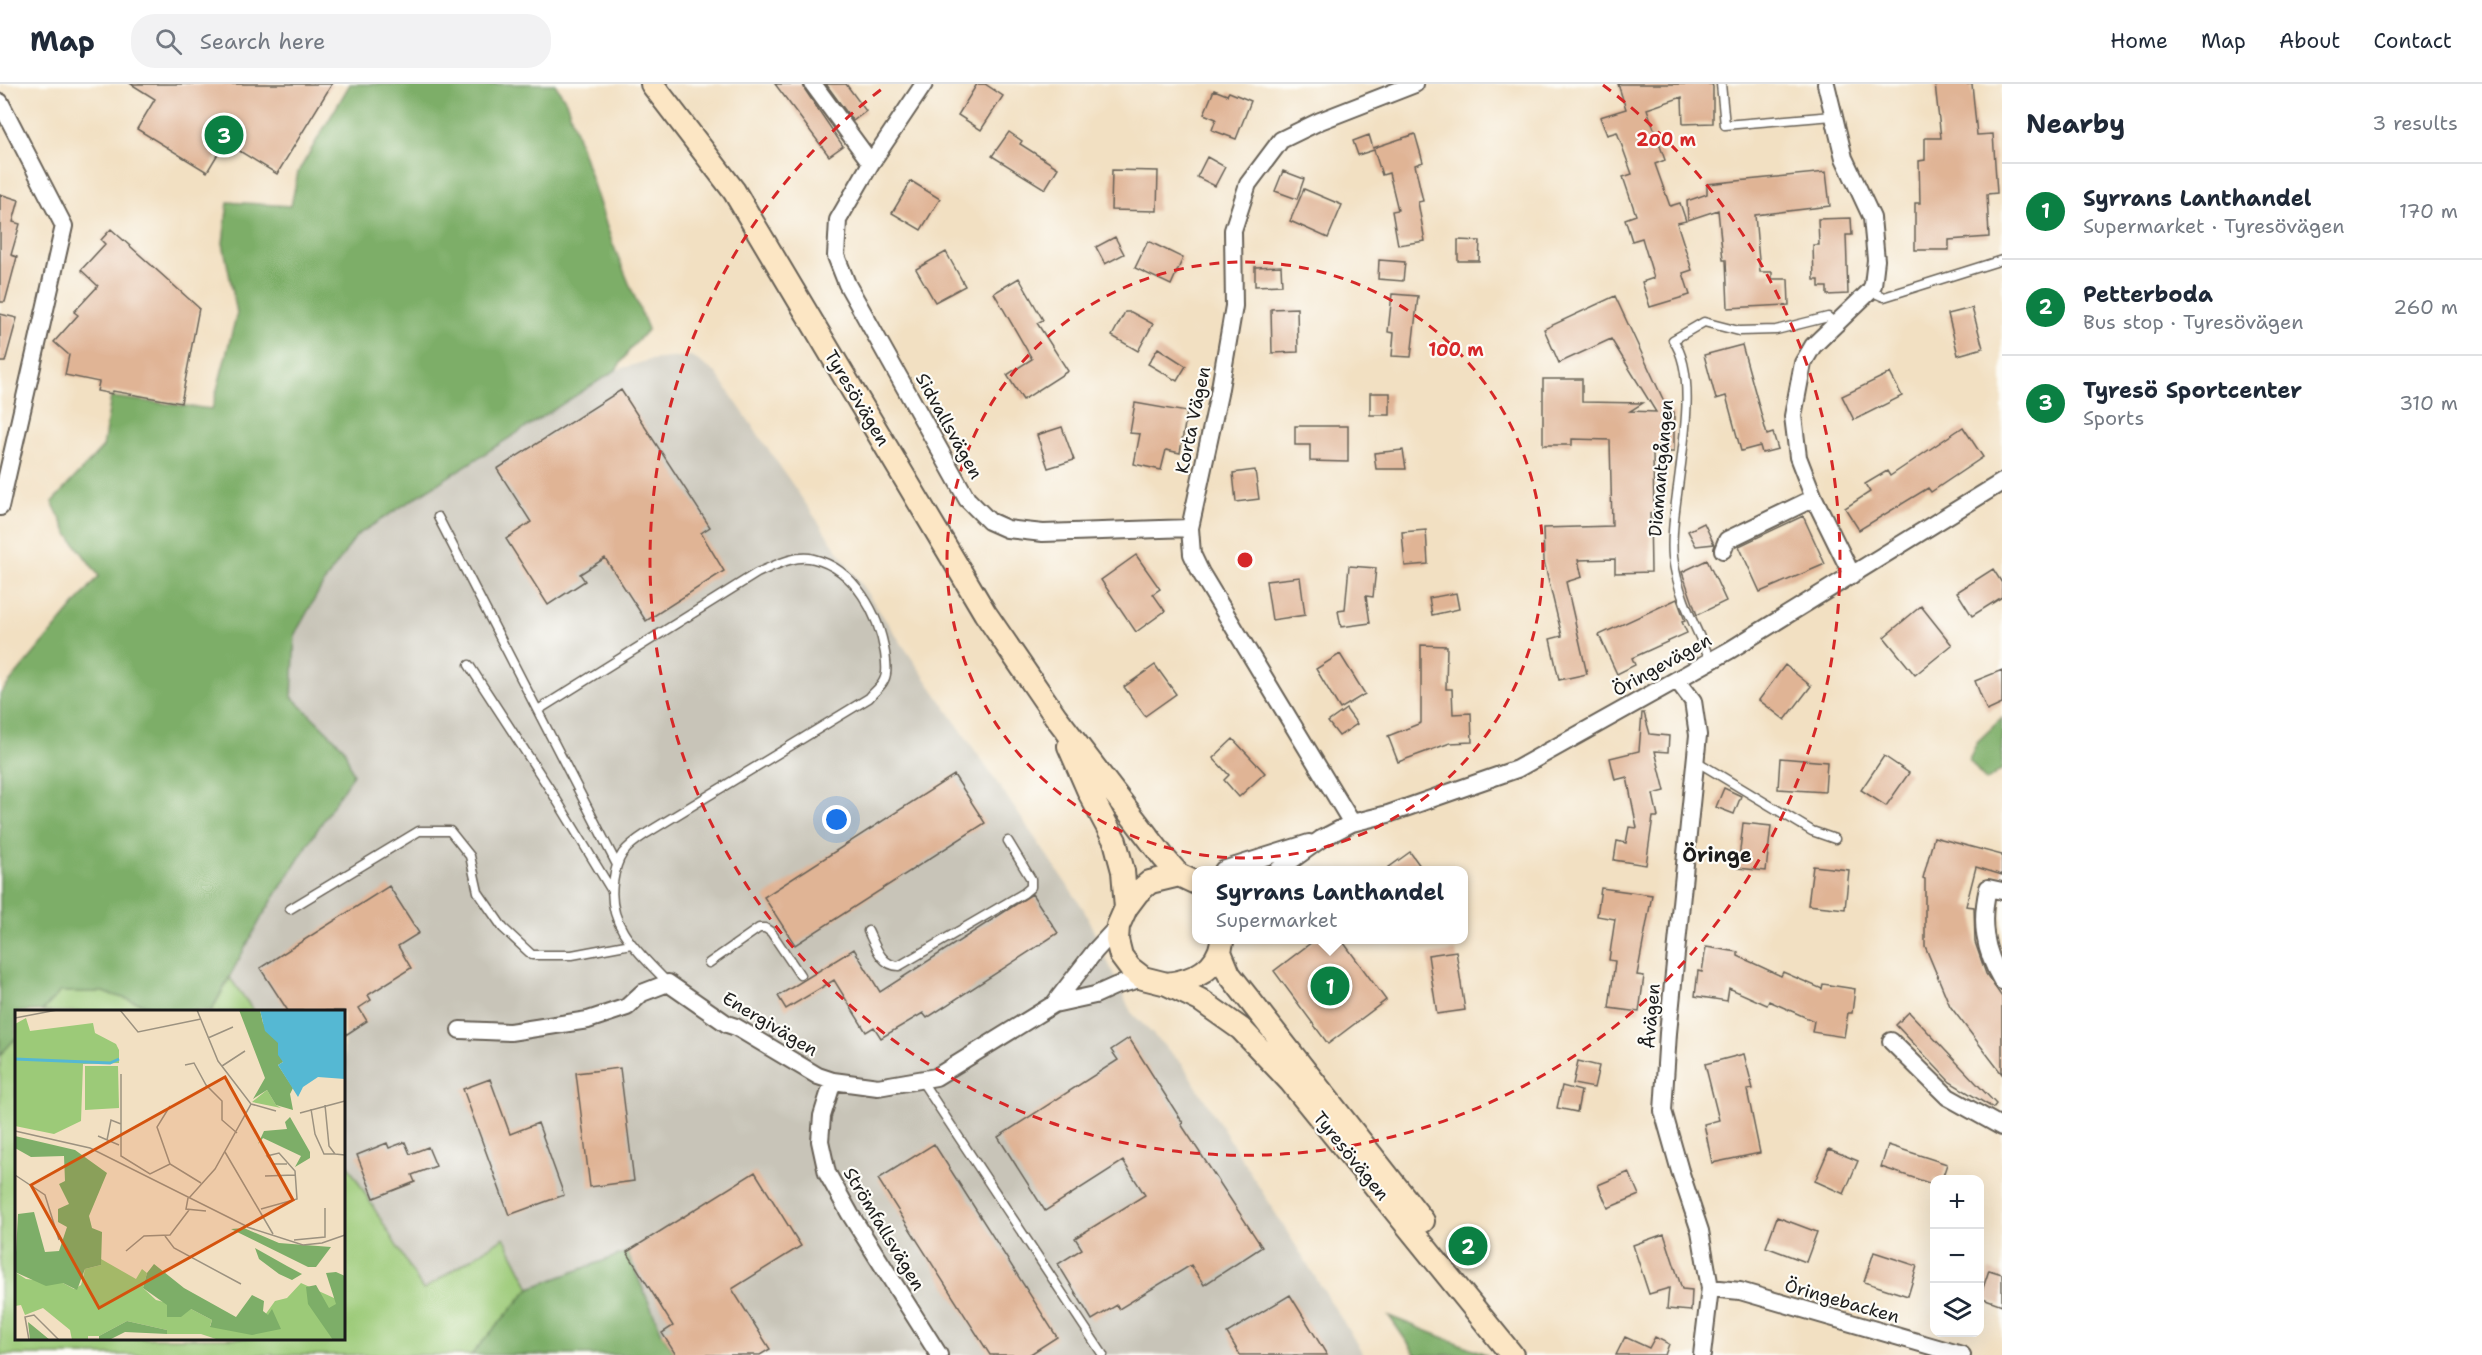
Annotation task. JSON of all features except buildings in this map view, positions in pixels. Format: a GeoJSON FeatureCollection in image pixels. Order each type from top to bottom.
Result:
{"type":"FeatureCollection","features":[{"type":"Feature","properties":{"kind":"main road","name":"Tyresövägen"},"geometry":{"type":"LineString","coordinates":[[652,84],[734,190],[985,613],[1056,717],[1164,858],[1192,880]]}},
{"type":"Feature","properties":{"kind":"main road","name":"Tyresövägen"},"geometry":{"type":"LineString","coordinates":[[1056,717],[1090,794],[1115,842],[1123,871],[1122,917],[1117,940],[1121,956],[1130,968],[1143,978],[1167,984],[1200,1000],[1241,1029],[1291,1082],[1514,1355]]}},
{"type":"Feature","properties":{"kind":"main road","name":"Tyresövägen"},"geometry":{"type":"LineString","coordinates":[[1122,917],[1138,892],[1150,882],[1192,880]]}},
{"type":"Feature","properties":{"kind":"main road","name":"Tyresövägen"},"geometry":{"type":"LineString","coordinates":[[1167,984],[1184,982],[1199,976],[1209,969],[1222,946]]}},
{"type":"Feature","properties":{"kind":"main road","name":"Tyresövägen"},"geometry":{"type":"LineString","coordinates":[[1222,946],[1229,974],[1484,1300],[1514,1355]]}},
{"type":"Feature","properties":{"kind":"street"},"geometry":{"type":"LineString","coordinates":[[813,84],[871,163]]}},
{"type":"Feature","properties":{"kind":"street","name":"Sidvallsvägen"},"geometry":{"type":"LineString","coordinates":[[924,84],[871,163],[838,220],[836,256],[847,284],[967,499],[989,520],[1007,529],[1042,532],[1190,528]]}},
{"type":"Feature","properties":{"kind":"street","name":"Korta Vägen"},"geometry":{"type":"LineString","coordinates":[[1352,823],[1201,573],[1192,554],[1190,528],[1219,394],[1234,306],[1233,230],[1248,184],[1281,140],[1320,121],[1415,84]]}},
{"type":"Feature","properties":{"kind":"street"},"geometry":{"type":"LineString","coordinates":[[1826,84],[1844,158],[1872,218],[1876,260],[1873,285],[1870,291],[1813,345],[1803,363],[1793,416],[1798,457],[1814,498],[1852,575]]}},
{"type":"Feature","properties":{"kind":"street"},"geometry":{"type":"LineString","coordinates":[[0,102],[64,226],[0,507]]}},
{"type":"Feature","properties":{"kind":"street","name":"Öringevägen"},"geometry":{"type":"LineString","coordinates":[[1284,866],[1321,839],[1352,823],[1388,814],[1517,769],[1711,661],[2002,482]]}},
{"type":"Feature","properties":{"kind":"street"},"geometry":{"type":"LineString","coordinates":[[1723,550],[1727,540],[1814,498]]}},
{"type":"Feature","properties":{"kind":"street","name":"Åvägen"},"geometry":{"type":"LineString","coordinates":[[1677,680],[1692,701],[1698,735],[1668,1032],[1663,1111],[1700,1231],[1710,1288],[1702,1355]]}},
{"type":"Feature","properties":{"kind":"street","name":"Öringevägen"},"geometry":{"type":"LineString","coordinates":[[1236,866],[1321,839]]}},
{"type":"Feature","properties":{"kind":"street"},"geometry":{"type":"LineString","coordinates":[[2002,891],[1988,888],[1983,925],[1990,957],[2002,981]]}},
{"type":"Feature","properties":{"kind":"street","name":"Energivägen"},"geometry":{"type":"LineString","coordinates":[[1054,1004],[1122,917]]}},
{"type":"Feature","properties":{"kind":"street","name":"Energivägen"},"geometry":{"type":"LineString","coordinates":[[668,983],[727,1024],[736,1027],[806,1070],[833,1081],[878,1087],[936,1077],[1054,1004],[1095,995],[1115,986],[1143,978]]}},
{"type":"Feature","properties":{"kind":"street"},"geometry":{"type":"LineString","coordinates":[[460,1030],[510,1032],[588,1020],[627,1006],[642,993],[668,983]]}},
{"type":"Feature","properties":{"kind":"street"},"geometry":{"type":"LineString","coordinates":[[1891,1041],[1948,1097],[2002,1127]]}},
{"type":"Feature","properties":{"kind":"street","name":"Strömfallsvägen"},"geometry":{"type":"LineString","coordinates":[[833,1081],[822,1116],[820,1141],[827,1173],[939,1355]]}},
{"type":"Feature","properties":{"kind":"street","name":"Öringebacken"},"geometry":{"type":"LineString","coordinates":[[1710,1288],[1740,1292],[1962,1355]]}},
{"type":"Feature","properties":{"kind":"lane"},"geometry":{"type":"LineString","coordinates":[[1721,84],[1725,125],[1833,116]]}},
{"type":"Feature","properties":{"kind":"lane"},"geometry":{"type":"LineString","coordinates":[[1870,291],[1884,297],[2002,260]]}},
{"type":"Feature","properties":{"kind":"lane","name":"Diamantgången"},"geometry":{"type":"LineString","coordinates":[[1711,661],[1679,587],[1673,557],[1687,400],[1683,366],[1673,340],[1704,322],[1739,331],[1776,330],[1828,317],[1836,324]]}},
{"type":"Feature","properties":{"kind":"lane"},"geometry":{"type":"LineString","coordinates":[[438,517],[616,863]]}},
{"type":"Feature","properties":{"kind":"lane"},"geometry":{"type":"LineString","coordinates":[[538,710],[757,573],[786,560],[813,558],[842,572],[870,605],[882,634],[886,663],[884,680],[869,698],[647,833],[628,846],[616,863],[612,891],[614,916],[631,944],[668,983]]}},
{"type":"Feature","properties":{"kind":"lane"},"geometry":{"type":"LineString","coordinates":[[469,665],[553,794],[612,891]]}},
{"type":"Feature","properties":{"kind":"lane"},"geometry":{"type":"LineString","coordinates":[[1696,761],[1812,831],[1835,838]]}},
{"type":"Feature","properties":{"kind":"lane"},"geometry":{"type":"LineString","coordinates":[[290,909],[419,831],[450,831],[470,856],[478,891],[503,928],[532,955],[572,955],[631,944]]}},
{"type":"Feature","properties":{"kind":"lane"},"geometry":{"type":"LineString","coordinates":[[868,931],[884,961],[890,966],[899,966],[1024,893],[1031,886],[1031,879],[1008,841]]}},
{"type":"Feature","properties":{"kind":"lane"},"geometry":{"type":"LineString","coordinates":[[709,963],[759,928],[765,928],[771,932],[800,975]]}},
{"type":"Feature","properties":{"kind":"lane"},"geometry":{"type":"LineString","coordinates":[[921,1080],[1103,1355]]}},
{"type":"Feature","properties":{"kind":"shaded area"},"geometry":{"type":"Polygon","coordinates":[[[691,356],[716,373],[1083,908],[1131,1012],[1183,1065],[1364,1355],[676,1355],[662,1333],[627,1252],[530,1288],[504,1238],[423,1290],[345,1160],[345,1010],[253,1010],[230,978],[344,748],[292,697],[295,634],[323,584],[357,535],[616,370],[650,360],[691,356]]]}},
{"type":"Feature","properties":{"kind":"green space"},"geometry":{"type":"Polygon","coordinates":[[[350,84],[555,84],[566,101],[612,242],[648,329],[616,370],[357,535],[323,584],[295,634],[292,697],[344,748],[353,774],[263,915],[212,1010],[164,1010],[103,992],[60,992],[43,1010],[15,1010],[15,1039],[0,1055],[0,694],[99,576],[68,534],[52,502],[103,447],[111,397],[212,409],[237,313],[223,243],[228,202],[291,206],[298,172],[350,84]]]}},
{"type":"Feature","properties":{"kind":"green space"},"geometry":{"type":"Polygon","coordinates":[[[2002,718],[2002,769],[1986,781],[1969,760],[1977,742],[2002,718]]]}},
{"type":"Feature","properties":{"kind":"green space"},"geometry":{"type":"Polygon","coordinates":[[[230,978],[253,1010],[212,1010],[230,978]]]}},
{"type":"Feature","properties":{"kind":"green space"},"geometry":{"type":"Polygon","coordinates":[[[60,992],[103,992],[164,1010],[44,1010],[60,992]]]}},
{"type":"Feature","properties":{"kind":"green space"},"geometry":{"type":"Polygon","coordinates":[[[15,1039],[15,1340],[345,1340],[345,1160],[423,1290],[504,1237],[530,1288],[471,1355],[0,1355],[0,1055],[15,1039]]]}},
{"type":"Feature","properties":{"kind":"green space"},"geometry":{"type":"Polygon","coordinates":[[[627,1252],[662,1333],[676,1355],[471,1355],[530,1288],[627,1252]]]}},
{"type":"Feature","properties":{"kind":"green space"},"geometry":{"type":"Polygon","coordinates":[[[1389,1316],[1488,1355],[1416,1355],[1389,1316]]]}},
{"type":"Feature","properties":{"kind":"place","name":"Tyresö Sportcenter"},"geometry":{"type":"Point","coordinates":[224,135]}},
{"type":"Feature","properties":{"kind":"place","name":"Syrrans Lanthandel"},"geometry":{"type":"Point","coordinates":[1330,986]}},
{"type":"Feature","properties":{"kind":"place","name":"Petterboda"},"geometry":{"type":"Point","coordinates":[1468,1246]}},
{"type":"Feature","properties":{"kind":"district","name":"Öringe"},"geometry":{"type":"Point","coordinates":[1717,855]}}]}
